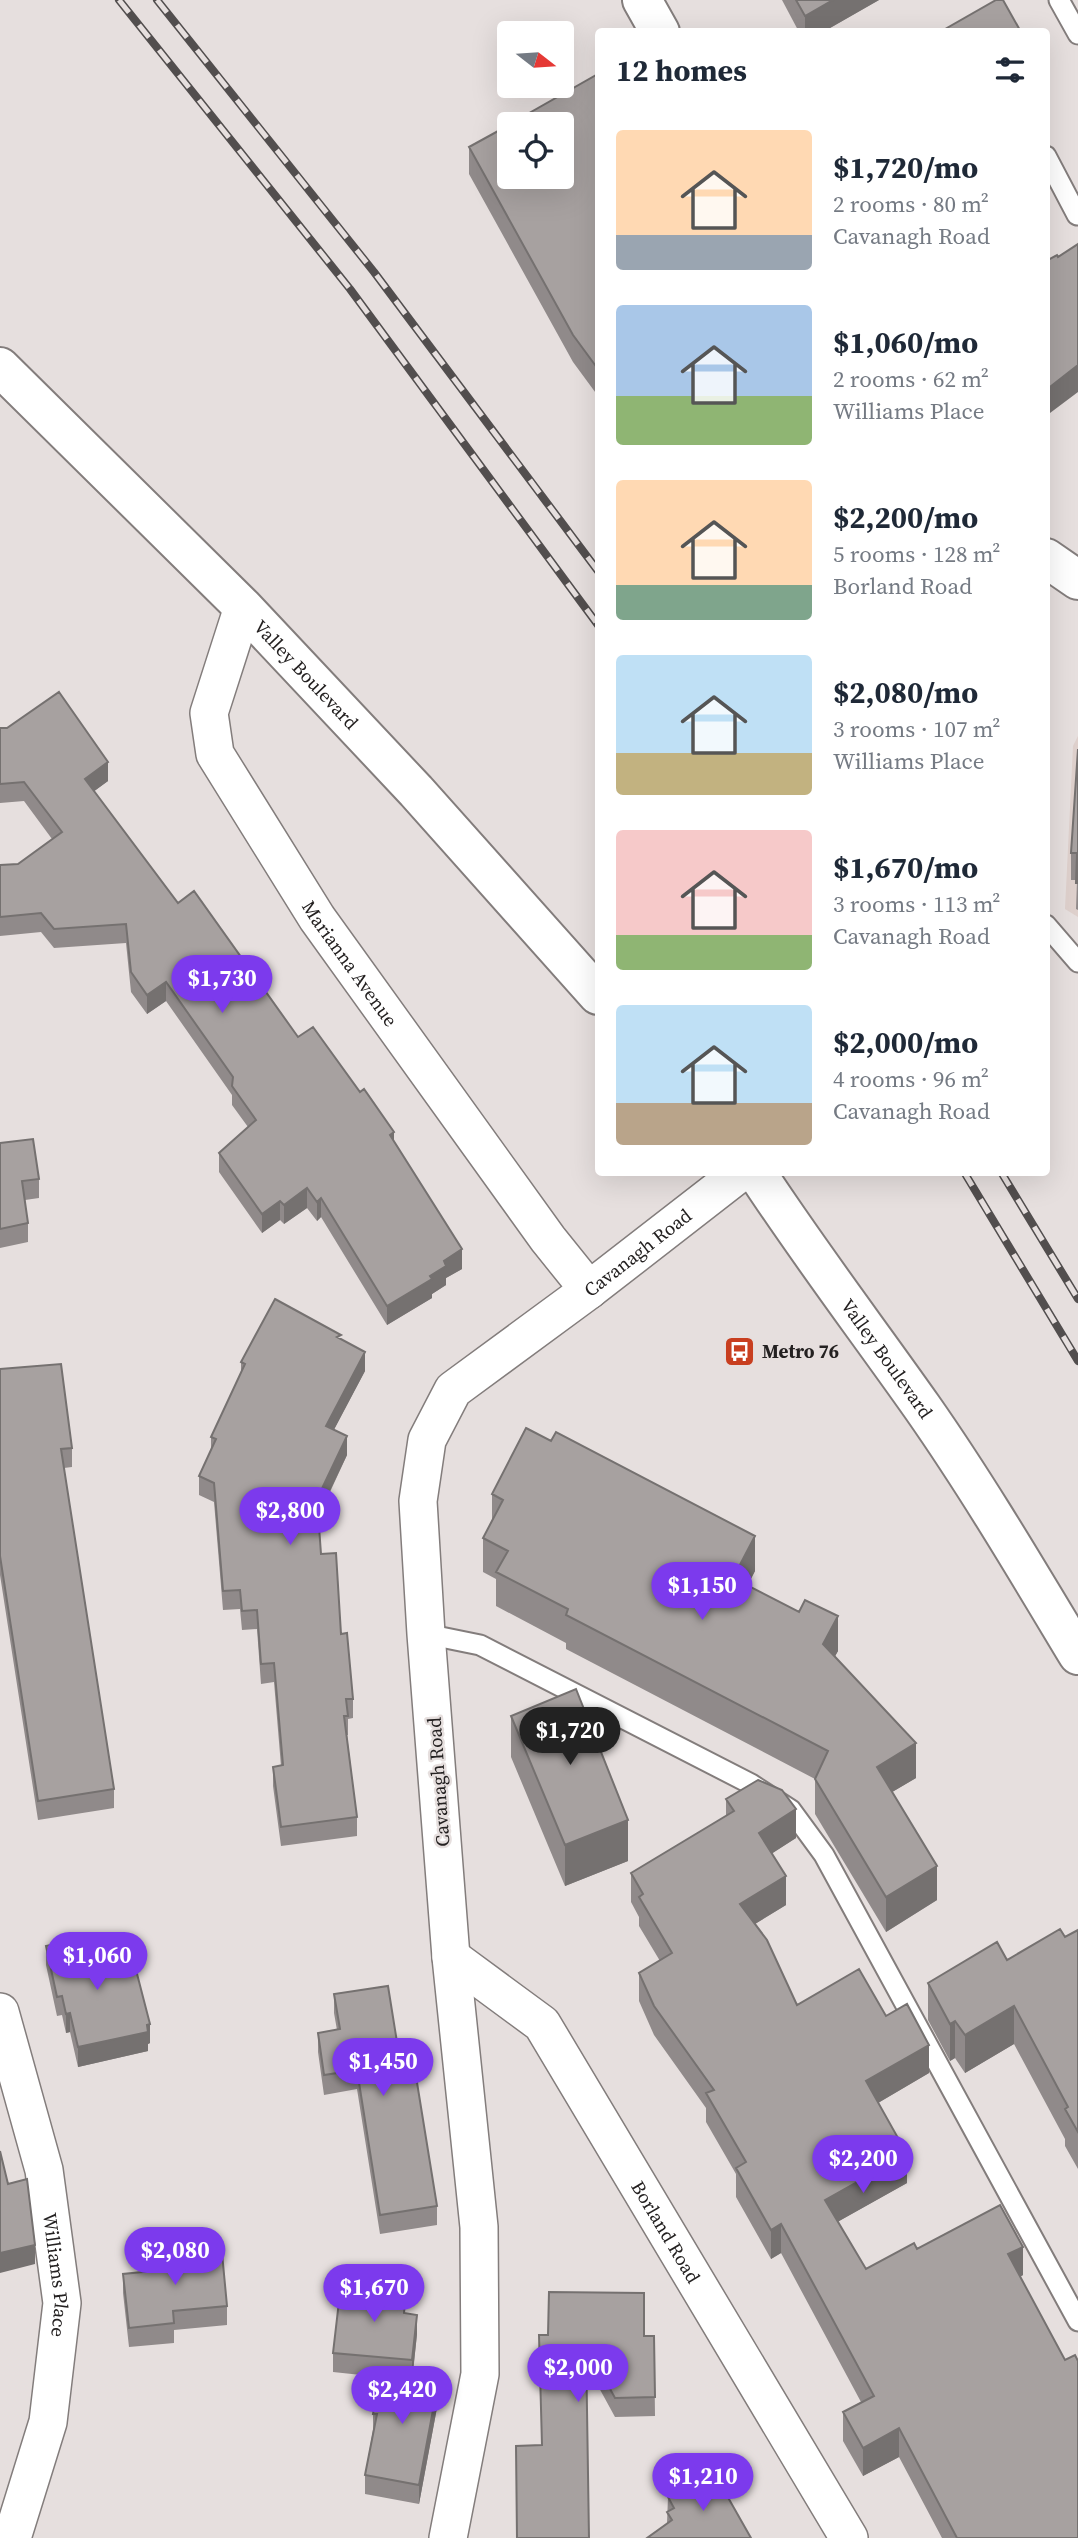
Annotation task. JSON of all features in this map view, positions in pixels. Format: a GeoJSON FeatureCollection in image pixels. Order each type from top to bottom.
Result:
{"type":"FeatureCollection","features":[{"type":"Feature","properties":{"kind":"main road"},"geometry":{"type":"LineString","coordinates":[[642,0],[658,28]]}},
{"type":"Feature","properties":{"kind":"main road","name":"Valley Boulevard"},"geometry":{"type":"LineString","coordinates":[[0,368],[243,607],[416,791],[595,992]]}},
{"type":"Feature","properties":{"kind":"main road","name":"Valley Boulevard"},"geometry":{"type":"LineString","coordinates":[[759,1176],[816,1264],[922,1408],[1012,1546],[1078,1655]]}},
{"type":"Feature","properties":{"kind":"street","name":"Marianna Avenue"},"geometry":{"type":"LineString","coordinates":[[243,607],[209,713],[215,754],[317,918],[548,1238],[589,1290]]}},
{"type":"Feature","properties":{"kind":"street","name":"Cavanagh Road"},"geometry":{"type":"LineString","coordinates":[[448,2538],[480,2374],[479,2227],[451,1957],[426,1634],[418,1502],[427,1440],[453,1390],[589,1290],[736,1176]]}},
{"type":"Feature","properties":{"kind":"street","name":"Borland Road"},"geometry":{"type":"LineString","coordinates":[[451,1957],[542,2024],[849,2538]]}},
{"type":"Feature","properties":{"kind":"street","name":"Williams Place"},"geometry":{"type":"LineString","coordinates":[[0,2012],[44,2170],[62,2303],[48,2422],[12,2538]]}},
{"type":"Feature","properties":{"kind":"lane"},"geometry":{"type":"LineString","coordinates":[[1059,0],[1078,34]]}},
{"type":"Feature","properties":{"kind":"lane"},"geometry":{"type":"LineString","coordinates":[[1050,164],[1077,215]]}},
{"type":"Feature","properties":{"kind":"lane"},"geometry":{"type":"LineString","coordinates":[[1050,930],[1078,962]]}},
{"type":"Feature","properties":{"kind":"lane"},"geometry":{"type":"LineString","coordinates":[[426,1634],[480,1645],[751,1784],[791,1810],[824,1855],[1078,2321]]}},
{"type":"Feature","properties":{"kind":"shaded area"},"geometry":{"type":"Polygon","coordinates":[[[1078,736],[1078,917],[1065,909],[1073,746],[1078,736]]]}},
{"type":"Feature","properties":{"kind":"building"},"geometry":{"type":"Polygon","coordinates":[[[796,0],[833,0],[805,16],[796,0]]]}},
{"type":"Feature","properties":{"kind":"building"},"geometry":{"type":"Polygon","coordinates":[[[996,0],[1003,0],[1019,28],[947,28],[996,0]]]}},
{"type":"Feature","properties":{"kind":"building"},"geometry":{"type":"Polygon","coordinates":[[[595,76],[595,365],[573,335],[469,147],[497,132],[497,189],[574,189],[574,112],[531,112],[556,98],[574,98],[574,88],[595,76]]]}},
{"type":"Feature","properties":{"kind":"building"},"geometry":{"type":"Polygon","coordinates":[[[1078,244],[1078,365],[1050,387],[1050,259],[1057,255],[1058,257],[1078,244]]]}},
{"type":"Feature","properties":{"kind":"building"},"geometry":{"type":"Polygon","coordinates":[[[59,692],[108,762],[85,779],[178,903],[194,891],[298,1037],[313,1027],[360,1092],[364,1089],[394,1132],[390,1135],[462,1249],[444,1261],[446,1266],[430,1276],[432,1279],[387,1306],[321,1198],[317,1202],[307,1188],[284,1205],[280,1201],[262,1214],[219,1153],[256,1120],[232,1086],[233,1077],[166,982],[147,995],[131,972],[126,924],[54,929],[41,913],[0,917],[0,865],[18,864],[62,832],[24,782],[0,784],[0,728],[7,728],[59,692]]]}},
{"type":"Feature","properties":{"kind":"building"},"geometry":{"type":"Polygon","coordinates":[[[1078,749],[1078,883],[1076,883],[1077,853],[1071,853],[1078,749]]]}},
{"type":"Feature","properties":{"kind":"building"},"geometry":{"type":"Polygon","coordinates":[[[33,1139],[39,1179],[22,1181],[28,1223],[0,1229],[0,1143],[33,1139]]]}},
{"type":"Feature","properties":{"kind":"building"},"geometry":{"type":"Polygon","coordinates":[[[275,1299],[341,1335],[337,1337],[365,1352],[326,1426],[347,1436],[317,1499],[321,1554],[336,1553],[341,1634],[347,1633],[353,1699],[346,1699],[348,1716],[344,1716],[357,1817],[281,1827],[273,1767],[283,1765],[274,1663],[261,1664],[257,1610],[242,1611],[240,1590],[223,1591],[214,1483],[199,1476],[216,1439],[211,1437],[245,1364],[241,1362],[275,1299]]]}},
{"type":"Feature","properties":{"kind":"building"},"geometry":{"type":"Polygon","coordinates":[[[61,1364],[72,1448],[61,1449],[114,1789],[38,1801],[0,1556],[0,1369],[61,1364]]]}},
{"type":"Feature","properties":{"kind":"building"},"geometry":{"type":"Polygon","coordinates":[[[526,1428],[551,1441],[556,1432],[755,1536],[733,1578],[799,1612],[805,1600],[838,1616],[823,1644],[916,1743],[877,1767],[937,1866],[886,1897],[815,1779],[828,1751],[566,1615],[568,1609],[496,1572],[508,1551],[483,1538],[503,1500],[492,1494],[526,1428]]]}},
{"type":"Feature","properties":{"kind":"building"},"geometry":{"type":"Polygon","coordinates":[[[576,1689],[628,1820],[565,1845],[511,1716],[576,1689]]]}},
{"type":"Feature","properties":{"kind":"building"},"geometry":{"type":"Polygon","coordinates":[[[758,1780],[782,1790],[796,1809],[759,1833],[786,1876],[740,1904],[767,1940],[797,2005],[859,1969],[886,2016],[907,2004],[929,2045],[866,2081],[907,2154],[825,2200],[866,2269],[914,2243],[917,2249],[1000,2205],[1023,2247],[1008,2254],[1065,2360],[1075,2355],[1078,2361],[1078,2538],[957,2538],[899,2428],[863,2448],[843,2412],[874,2396],[781,2224],[771,2230],[736,2168],[746,2162],[706,2093],[714,2090],[654,2006],[639,1973],[672,1953],[639,1897],[643,1894],[631,1873],[734,1811],[726,1799],[758,1780]]]}},
{"type":"Feature","properties":{"kind":"building"},"geometry":{"type":"Polygon","coordinates":[[[1060,1929],[1065,1937],[1078,1930],[1078,2132],[1065,2109],[1068,2107],[1014,2006],[965,2035],[955,2021],[950,2024],[928,1983],[997,1942],[1007,1960],[1060,1929]]]}},
{"type":"Feature","properties":{"kind":"building"},"geometry":{"type":"Polygon","coordinates":[[[100,1934],[111,1959],[115,1958],[119,1974],[136,1970],[150,2024],[147,2025],[148,2032],[78,2047],[70,2013],[66,2014],[62,1996],[57,1997],[46,1946],[100,1934]]]}},
{"type":"Feature","properties":{"kind":"building"},"geometry":{"type":"Polygon","coordinates":[[[388,1986],[401,2067],[414,2064],[437,2206],[380,2215],[357,2070],[324,2075],[318,2033],[340,2029],[334,1994],[388,1986]]]}},
{"type":"Feature","properties":{"kind":"building"},"geometry":{"type":"Polygon","coordinates":[[[0,2151],[8,2184],[27,2179],[35,2245],[0,2253],[0,2151]]]}},
{"type":"Feature","properties":{"kind":"building"},"geometry":{"type":"Polygon","coordinates":[[[160,2245],[222,2253],[227,2306],[173,2311],[174,2323],[129,2328],[123,2274],[162,2270],[160,2245]]]}},
{"type":"Feature","properties":{"kind":"building"},"geometry":{"type":"Polygon","coordinates":[[[341,2284],[406,2292],[404,2313],[417,2315],[412,2360],[333,2353],[341,2284]]]}},
{"type":"Feature","properties":{"kind":"building"},"geometry":{"type":"Polygon","coordinates":[[[549,2292],[644,2293],[644,2336],[654,2336],[655,2397],[615,2398],[586,2345],[589,2538],[517,2538],[516,2446],[542,2445],[539,2335],[548,2335],[549,2292]]]}},
{"type":"Feature","properties":{"kind":"building"},"geometry":{"type":"Polygon","coordinates":[[[382,2368],[439,2378],[419,2485],[365,2475],[377,2414],[373,2414],[382,2368]]]}},
{"type":"Feature","properties":{"kind":"building"},"geometry":{"type":"Polygon","coordinates":[[[713,2471],[751,2538],[647,2538],[672,2520],[667,2512],[674,2508],[668,2497],[713,2471]]]}},
{"type":"Feature","properties":{"kind":"railway"},"geometry":{"type":"LineString","coordinates":[[119,0],[350,289],[595,621]]}},
{"type":"Feature","properties":{"kind":"railway"},"geometry":{"type":"LineString","coordinates":[[157,0],[374,272],[595,567]]}},
{"type":"Feature","properties":{"kind":"railway"},"geometry":{"type":"LineString","coordinates":[[966,1176],[1078,1361]]}},
{"type":"Feature","properties":{"kind":"railway"},"geometry":{"type":"LineString","coordinates":[[1003,1176],[1078,1299]]}},
{"type":"Feature","properties":{"kind":"place","name":"Metro 76"},"geometry":{"type":"Point","coordinates":[739,1351]}}]}
